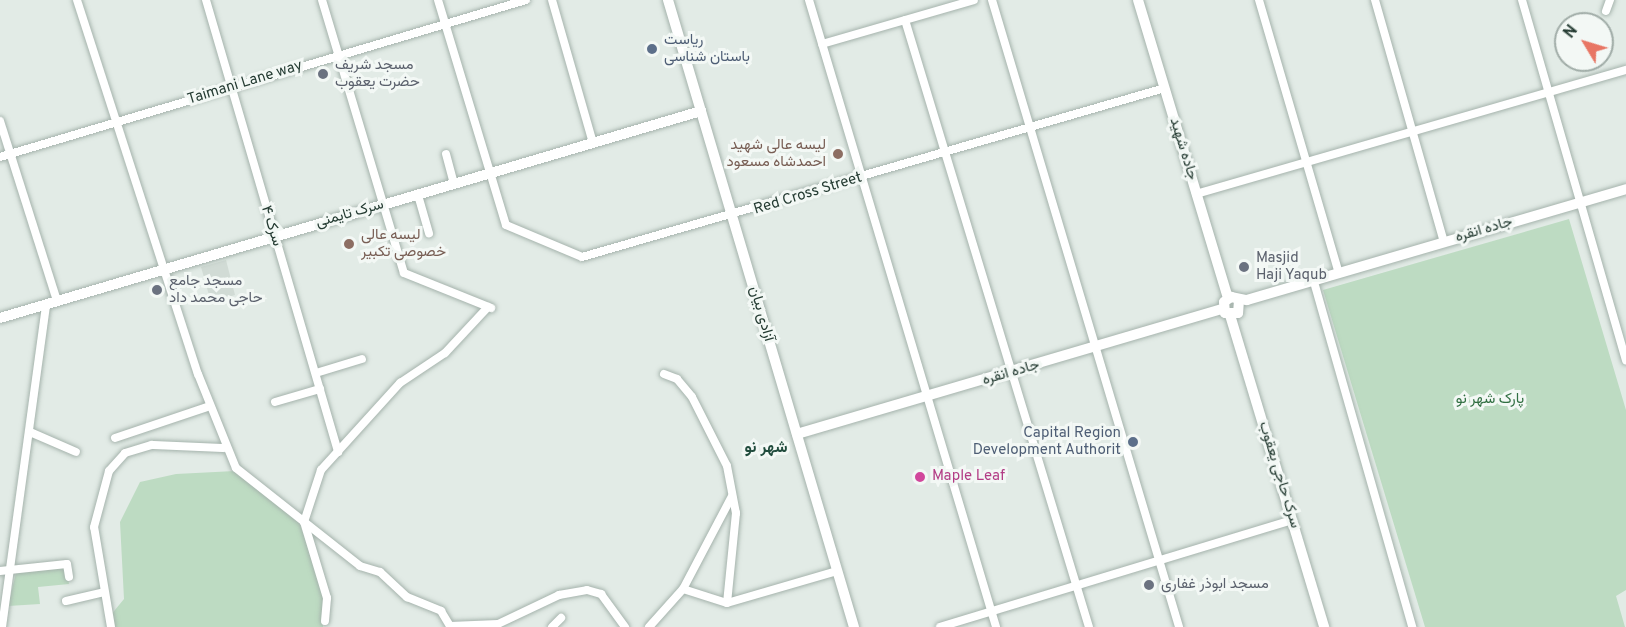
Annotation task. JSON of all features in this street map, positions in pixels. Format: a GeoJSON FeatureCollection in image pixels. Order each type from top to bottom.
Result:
{"type":"FeatureCollection","features":[{"type":"Feature","properties":{"kind":"main road","name":"آزادی بیان"},"geometry":{"type":"LineString","coordinates":[[668,0],[854,627]]}},
{"type":"Feature","properties":{"kind":"main road","name":"جاده شهید"},"geometry":{"type":"LineString","coordinates":[[1138,0],[1231,309]]}},
{"type":"Feature","properties":{"kind":"main road","name":"سرک تایمنی"},"geometry":{"type":"LineString","coordinates":[[0,318],[701,111]]}},
{"type":"Feature","properties":{"kind":"main road","name":"جاده انقره"},"geometry":{"type":"LineString","coordinates":[[797,434],[1096,349],[1231,309],[1339,273],[1626,189]]}},
{"type":"Feature","properties":{"kind":"main road","name":"سرک حاجی یعقوب"},"geometry":{"type":"LineString","coordinates":[[1231,309],[1324,627]]}},
{"type":"Feature","properties":{"kind":"street"},"geometry":{"type":"LineString","coordinates":[[77,0],[224,448],[236,468],[360,566],[383,574],[407,597],[441,611],[443,625],[493,626],[559,595],[587,590],[600,594],[625,627]]}},
{"type":"Feature","properties":{"kind":"street","name":"سرک ۴"},"geometry":{"type":"LineString","coordinates":[[206,0],[229,89],[338,452]]}},
{"type":"Feature","properties":{"kind":"street"},"geometry":{"type":"LineString","coordinates":[[322,0],[405,275],[490,308],[445,353],[400,382],[321,470],[304,522],[327,598],[325,621]]}},
{"type":"Feature","properties":{"kind":"street","name":"Red Cross Street"},"geometry":{"type":"LineString","coordinates":[[438,0],[506,225],[582,257],[732,217],[1165,88]]}},
{"type":"Feature","properties":{"kind":"street","name":"Taimani Lane way"},"geometry":{"type":"LineString","coordinates":[[0,157],[339,54],[446,27],[526,0]]}},
{"type":"Feature","properties":{"kind":"street"},"geometry":{"type":"LineString","coordinates":[[552,0],[593,143]]}},
{"type":"Feature","properties":{"kind":"street"},"geometry":{"type":"LineString","coordinates":[[809,0],[996,627]]}},
{"type":"Feature","properties":{"kind":"street"},"geometry":{"type":"LineString","coordinates":[[822,44],[974,0]]}},
{"type":"Feature","properties":{"kind":"street"},"geometry":{"type":"LineString","coordinates":[[992,0],[1033,129],[1179,627]]}},
{"type":"Feature","properties":{"kind":"street"},"geometry":{"type":"LineString","coordinates":[[1259,0],[1339,273]]}},
{"type":"Feature","properties":{"kind":"street"},"geometry":{"type":"LineString","coordinates":[[1375,0],[1444,242]]}},
{"type":"Feature","properties":{"kind":"street"},"geometry":{"type":"LineString","coordinates":[[1522,0],[1626,360]]}},
{"type":"Feature","properties":{"kind":"street"},"geometry":{"type":"LineString","coordinates":[[1606,11],[1610,0]]}},
{"type":"Feature","properties":{"kind":"street"},"geometry":{"type":"LineString","coordinates":[[905,20],[1089,627]]}},
{"type":"Feature","properties":{"kind":"street"},"geometry":{"type":"LineString","coordinates":[[1196,194],[1626,69]]}},
{"type":"Feature","properties":{"kind":"street"},"geometry":{"type":"LineString","coordinates":[[0,121],[51,303],[4,571],[2,627]]}},
{"type":"Feature","properties":{"kind":"street"},"geometry":{"type":"LineString","coordinates":[[446,154],[454,184]]}},
{"type":"Feature","properties":{"kind":"street"},"geometry":{"type":"LineString","coordinates":[[418,195],[429,233]]}},
{"type":"Feature","properties":{"kind":"street"},"geometry":{"type":"LineString","coordinates":[[1314,282],[1412,627]]}},
{"type":"Feature","properties":{"kind":"street"},"geometry":{"type":"LineString","coordinates":[[316,373],[362,359]]}},
{"type":"Feature","properties":{"kind":"street"},"geometry":{"type":"LineString","coordinates":[[664,374],[677,379],[692,397],[718,444],[736,513],[727,603]]}},
{"type":"Feature","properties":{"kind":"street"},"geometry":{"type":"LineString","coordinates":[[275,402],[320,389]]}},
{"type":"Feature","properties":{"kind":"street"},"geometry":{"type":"LineString","coordinates":[[115,438],[210,406]]}},
{"type":"Feature","properties":{"kind":"street"},"geometry":{"type":"LineString","coordinates":[[30,432],[76,452]]}},
{"type":"Feature","properties":{"kind":"street"},"geometry":{"type":"LineString","coordinates":[[111,627],[94,527],[109,471],[125,453],[152,445],[224,448]]}},
{"type":"Feature","properties":{"kind":"street"},"geometry":{"type":"LineString","coordinates":[[649,627],[683,589],[732,496]]}},
{"type":"Feature","properties":{"kind":"street"},"geometry":{"type":"LineString","coordinates":[[940,627],[1293,520]]}},
{"type":"Feature","properties":{"kind":"street"},"geometry":{"type":"LineString","coordinates":[[4,571],[67,564],[69,577]]}},
{"type":"Feature","properties":{"kind":"street"},"geometry":{"type":"LineString","coordinates":[[683,589],[727,603],[837,572]]}},
{"type":"Feature","properties":{"kind":"street"},"geometry":{"type":"LineString","coordinates":[[66,601],[104,592]]}},
{"type":"Feature","properties":{"kind":"street"},"geometry":{"type":"LineString","coordinates":[[552,627],[561,618]]}},
{"type":"Feature","properties":{"kind":"shaded area"},"geometry":{"type":"Polygon","coordinates":[[[226,260],[235,295],[211,302],[201,267],[226,260]]]}},
{"type":"Feature","properties":{"kind":"green space","name":"پارک شهر نو"},"geometry":{"type":"Polygon","coordinates":[[[1569,219],[1626,410],[1626,590],[1616,596],[1625,627],[1425,627],[1323,290],[1569,219]]]}},
{"type":"Feature","properties":{"kind":"green space"},"geometry":{"type":"Polygon","coordinates":[[[235,471],[300,524],[323,593],[323,627],[112,627],[110,616],[124,599],[120,522],[140,482],[176,474],[235,471]]]}},
{"type":"Feature","properties":{"kind":"green space"},"geometry":{"type":"Polygon","coordinates":[[[66,567],[69,584],[38,587],[40,604],[8,606],[16,573],[66,567]]]}},
{"type":"Feature","properties":{"kind":"place","name":"ریاست باستان شناسی"},"geometry":{"type":"Point","coordinates":[652,49]}},
{"type":"Feature","properties":{"kind":"place","name":"مسجد شریف حضرت یعقوب"},"geometry":{"type":"Point","coordinates":[323,74]}},
{"type":"Feature","properties":{"kind":"place","name":"لیسه عالی شهید احمدشاه مسعود"},"geometry":{"type":"Point","coordinates":[838,154]}},
{"type":"Feature","properties":{"kind":"place","name":"لیسه عالی خصوصی تکبیر"},"geometry":{"type":"Point","coordinates":[349,244]}},
{"type":"Feature","properties":{"kind":"place","name":"Masjid Haji Yaqub"},"geometry":{"type":"Point","coordinates":[1244,267]}},
{"type":"Feature","properties":{"kind":"place","name":"مسجد جامع حاجی محمد داد"},"geometry":{"type":"Point","coordinates":[157,290]}},
{"type":"Feature","properties":{"kind":"place","name":"Capital Region Development Authorit"},"geometry":{"type":"Point","coordinates":[1133,442]}},
{"type":"Feature","properties":{"kind":"place","name":"Maple Leaf"},"geometry":{"type":"Point","coordinates":[920,477]}},
{"type":"Feature","properties":{"kind":"place","name":"مسجد ابوذر غفاری"},"geometry":{"type":"Point","coordinates":[1149,585]}},
{"type":"Feature","properties":{"kind":"district","name":"شهر نو"},"geometry":{"type":"Point","coordinates":[766,448]}}]}
